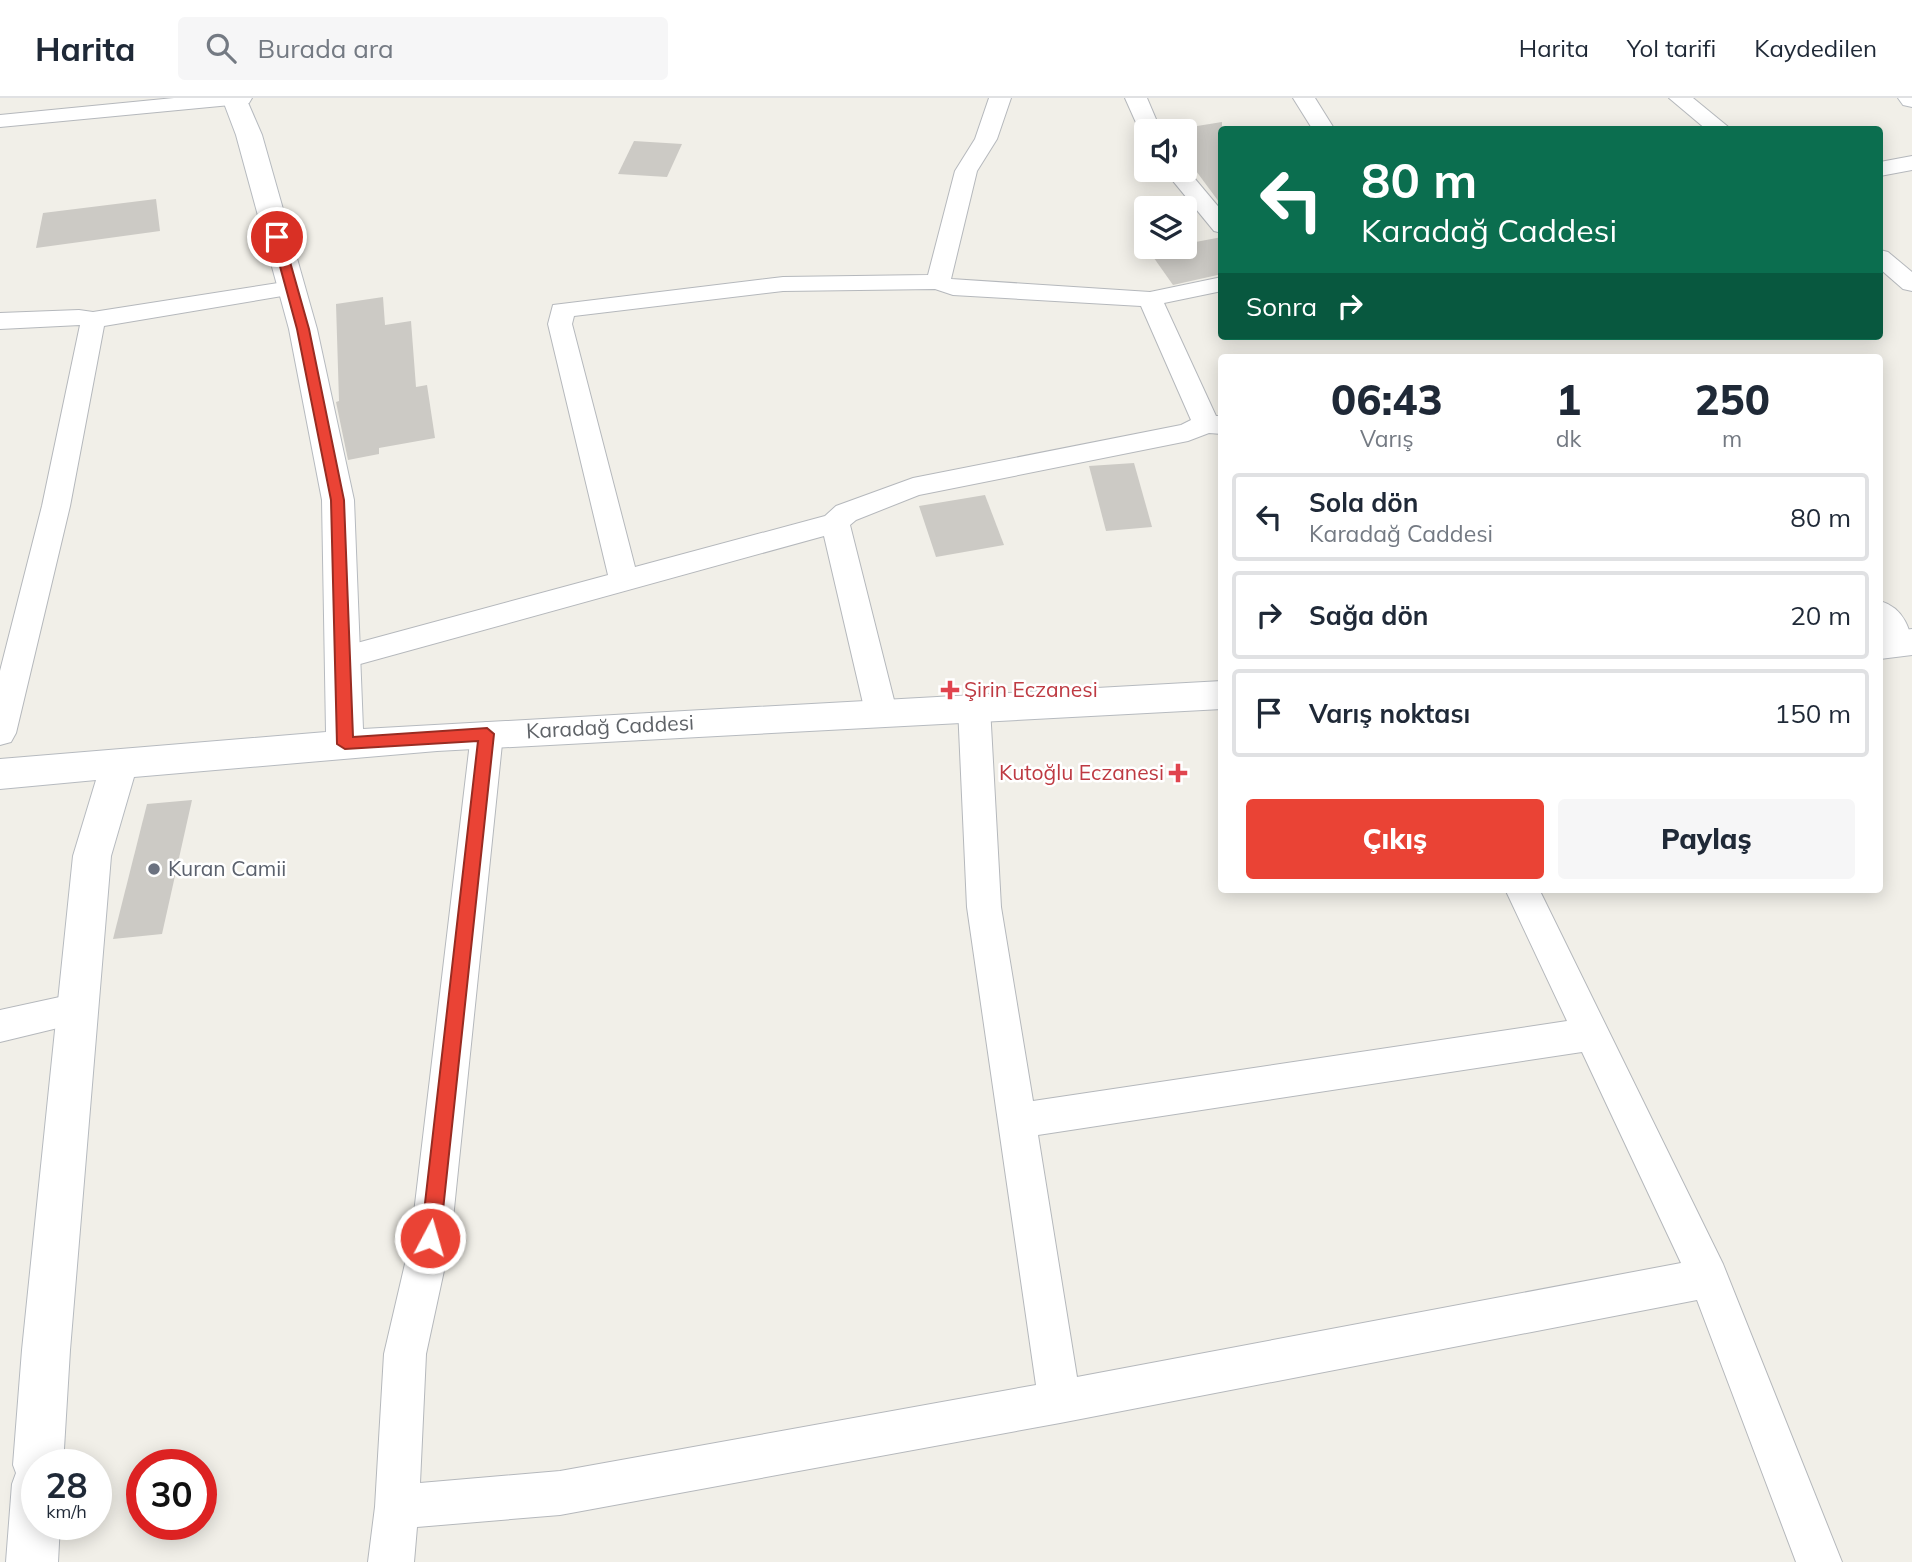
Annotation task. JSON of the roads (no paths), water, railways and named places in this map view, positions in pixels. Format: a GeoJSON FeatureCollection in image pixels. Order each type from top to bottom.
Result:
{"type":"FeatureCollection","features":[{"type":"Feature","properties":{"kind":"street"},"geometry":{"type":"LineString","coordinates":[[234,98],[249,135],[292,288],[338,500],[345,744]]}},
{"type":"Feature","properties":{"kind":"street"},"geometry":{"type":"LineString","coordinates":[[0,121],[241,98]]}},
{"type":"Feature","properties":{"kind":"street"},"geometry":{"type":"LineString","coordinates":[[938,282],[966,171],[986,139],[1000,98]]}},
{"type":"Feature","properties":{"kind":"street"},"geometry":{"type":"LineString","coordinates":[[1136,98],[1145,119]]}},
{"type":"Feature","properties":{"kind":"street"},"geometry":{"type":"LineString","coordinates":[[1304,98],[1322,126]]}},
{"type":"Feature","properties":{"kind":"street"},"geometry":{"type":"LineString","coordinates":[[1680,98],[1716,126]]}},
{"type":"Feature","properties":{"kind":"street"},"geometry":{"type":"LineString","coordinates":[[1883,168],[1912,163]]}},
{"type":"Feature","properties":{"kind":"street"},"geometry":{"type":"LineString","coordinates":[[1185,182],[1218,221]]}},
{"type":"Feature","properties":{"kind":"street"},"geometry":{"type":"LineString","coordinates":[[1883,260],[1912,284]]}},
{"type":"Feature","properties":{"kind":"street"},"geometry":{"type":"LineString","coordinates":[[624,582],[560,324],[562,310],[783,284],[938,282],[953,288],[1150,299],[1218,285]]}},
{"type":"Feature","properties":{"kind":"street"},"geometry":{"type":"LineString","coordinates":[[0,321],[79,317],[93,320],[292,288]]}},
{"type":"Feature","properties":{"kind":"street"},"geometry":{"type":"LineString","coordinates":[[342,658],[835,523],[846,513],[913,487],[1188,432],[1214,424],[1150,299]]}},
{"type":"Feature","properties":{"kind":"street"},"geometry":{"type":"LineString","coordinates":[[0,733],[56,506],[93,320]]}},
{"type":"Feature","properties":{"kind":"street"},"geometry":{"type":"LineString","coordinates":[[835,523],[881,712]]}},
{"type":"Feature","properties":{"kind":"street"},"geometry":{"type":"LineString","coordinates":[[1883,617],[1899,644]]}},
{"type":"Feature","properties":{"kind":"street","name":"Karadağ Caddesi"},"geometry":{"type":"LineString","coordinates":[[0,775],[487,734],[1218,695]]}},
{"type":"Feature","properties":{"kind":"street"},"geometry":{"type":"LineString","coordinates":[[974,708],[984,907],[1059,1402]]}},
{"type":"Feature","properties":{"kind":"street"},"geometry":{"type":"LineString","coordinates":[[390,1562],[397,1507],[405,1354],[430,1238],[487,734]]}},
{"type":"Feature","properties":{"kind":"street"},"geometry":{"type":"LineString","coordinates":[[39,1449],[92,856],[120,763]]}},
{"type":"Feature","properties":{"kind":"street"},"geometry":{"type":"LineString","coordinates":[[1524,893],[1709,1278],[1819,1562]]}},
{"type":"Feature","properties":{"kind":"street"},"geometry":{"type":"LineString","coordinates":[[0,1026],[78,1009]]}},
{"type":"Feature","properties":{"kind":"street"},"geometry":{"type":"LineString","coordinates":[[1016,1121],[1592,1034]]}},
{"type":"Feature","properties":{"kind":"street"},"geometry":{"type":"LineString","coordinates":[[397,1507],[560,1493],[1059,1402],[1709,1278]]}},
{"type":"Feature","properties":{"kind":"street"},"geometry":{"type":"LineString","coordinates":[[32,1562],[33,1540]]}},
{"type":"Feature","properties":{"kind":"place","name":"Şirin Eczanesi"},"geometry":{"type":"Point","coordinates":[950,690]}},
{"type":"Feature","properties":{"kind":"place","name":"Kutoğlu Eczanesi"},"geometry":{"type":"Point","coordinates":[1178,773]}},
{"type":"Feature","properties":{"kind":"place","name":"Kuran Camii"},"geometry":{"type":"Point","coordinates":[154,869]}}]}
